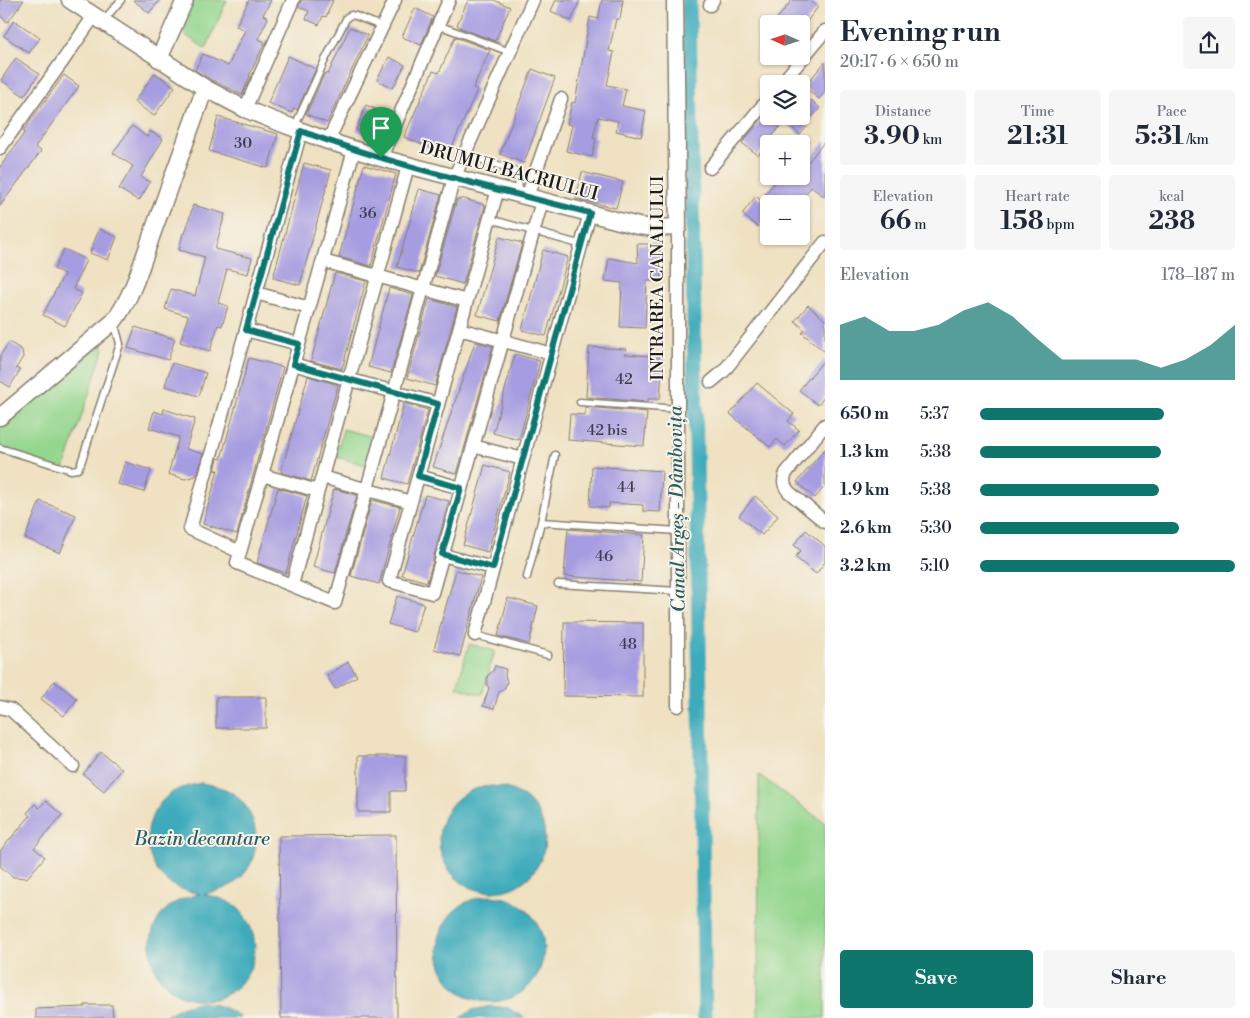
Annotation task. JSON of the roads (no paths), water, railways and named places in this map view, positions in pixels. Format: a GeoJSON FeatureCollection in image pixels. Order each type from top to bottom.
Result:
{"type":"FeatureCollection","features":[{"type":"Feature","properties":{"kind":"street","name":"DRUMUL BACRIULUI"},"geometry":{"type":"LineString","coordinates":[[70,0],[205,88],[245,109],[297,130],[408,166],[590,213],[646,227],[678,227]]}},
{"type":"Feature","properties":{"kind":"street"},"geometry":{"type":"LineString","coordinates":[[159,59],[185,0]]}},
{"type":"Feature","properties":{"kind":"street"},"geometry":{"type":"LineString","coordinates":[[245,109],[293,0]]}},
{"type":"Feature","properties":{"kind":"street"},"geometry":{"type":"LineString","coordinates":[[328,141],[395,0]]}},
{"type":"Feature","properties":{"kind":"street"},"geometry":{"type":"LineString","coordinates":[[381,158],[449,0]]}},
{"type":"Feature","properties":{"kind":"street"},"geometry":{"type":"LineString","coordinates":[[354,150],[237,563],[335,603],[454,178],[533,0]]}},
{"type":"Feature","properties":{"kind":"street","name":"INTRAREA CANALULUI"},"geometry":{"type":"LineString","coordinates":[[675,0],[678,227],[678,706]]}},
{"type":"Feature","properties":{"kind":"street"},"geometry":{"type":"LineString","coordinates":[[0,148],[57,69],[98,19]]}},
{"type":"Feature","properties":{"kind":"street"},"geometry":{"type":"LineString","coordinates":[[788,75],[825,31]]}},
{"type":"Feature","properties":{"kind":"street"},"geometry":{"type":"LineString","coordinates":[[0,417],[114,321],[126,302],[205,88]]}},
{"type":"Feature","properties":{"kind":"street"},"geometry":{"type":"LineString","coordinates":[[498,189],[389,581],[432,593],[534,231],[529,197],[561,99]]}},
{"type":"Feature","properties":{"kind":"street"},"geometry":{"type":"LineString","coordinates":[[710,168],[760,109]]}},
{"type":"Feature","properties":{"kind":"street"},"geometry":{"type":"LineString","coordinates":[[240,552],[190,529],[256,293],[297,130]]}},
{"type":"Feature","properties":{"kind":"street"},"geometry":{"type":"LineString","coordinates":[[292,585],[408,166]]}},
{"type":"Feature","properties":{"kind":"street"},"geometry":{"type":"LineString","coordinates":[[475,635],[590,213]]}},
{"type":"Feature","properties":{"kind":"street"},"geometry":{"type":"LineString","coordinates":[[710,382],[724,370],[825,242]]}},
{"type":"Feature","properties":{"kind":"street"},"geometry":{"type":"LineString","coordinates":[[322,261],[467,301]]}},
{"type":"Feature","properties":{"kind":"street"},"geometry":{"type":"LineString","coordinates":[[256,293],[309,308]]}},
{"type":"Feature","properties":{"kind":"street"},"geometry":{"type":"LineString","coordinates":[[246,330],[299,344]]}},
{"type":"Feature","properties":{"kind":"street"},"geometry":{"type":"LineString","coordinates":[[459,330],[552,354]]}},
{"type":"Feature","properties":{"kind":"street"},"geometry":{"type":"LineString","coordinates":[[293,364],[438,404]]}},
{"type":"Feature","properties":{"kind":"street"},"geometry":{"type":"LineString","coordinates":[[825,425],[786,473],[784,486],[825,522]]}},
{"type":"Feature","properties":{"kind":"street"},"geometry":{"type":"LineString","coordinates":[[473,446],[523,459]]}},
{"type":"Feature","properties":{"kind":"street"},"geometry":{"type":"LineString","coordinates":[[262,475],[318,491]]}},
{"type":"Feature","properties":{"kind":"street"},"geometry":{"type":"LineString","coordinates":[[418,476],[461,488]]}},
{"type":"Feature","properties":{"kind":"street"},"geometry":{"type":"LineString","coordinates":[[322,477],[411,502]]}},
{"type":"Feature","properties":{"kind":"street"},"geometry":{"type":"LineString","coordinates":[[442,554],[493,568]]}},
{"type":"Feature","properties":{"kind":"street"},"geometry":{"type":"LineString","coordinates":[[0,707],[12,710],[73,766]]}},
{"type":"Feature","properties":{"kind":"lane"},"geometry":{"type":"LineString","coordinates":[[98,19],[121,0]]}},
{"type":"Feature","properties":{"kind":"lane"},"geometry":{"type":"LineString","coordinates":[[297,130],[325,60],[347,17],[351,15],[356,16],[382,27]]}},
{"type":"Feature","properties":{"kind":"lane"},"geometry":{"type":"LineString","coordinates":[[438,25],[510,52]]}},
{"type":"Feature","properties":{"kind":"lane"},"geometry":{"type":"LineString","coordinates":[[464,154],[513,170],[529,197]]}},
{"type":"Feature","properties":{"kind":"lane"},"geometry":{"type":"LineString","coordinates":[[490,219],[582,245]]}},
{"type":"Feature","properties":{"kind":"lane"},"geometry":{"type":"LineString","coordinates":[[0,448],[71,470],[78,469],[120,344],[114,321]]}},
{"type":"Feature","properties":{"kind":"lane"},"geometry":{"type":"LineString","coordinates":[[580,402],[678,409]]}},
{"type":"Feature","properties":{"kind":"lane"},"geometry":{"type":"LineString","coordinates":[[527,577],[555,455]]}},
{"type":"Feature","properties":{"kind":"lane"},"geometry":{"type":"LineString","coordinates":[[541,522],[678,531]]}},
{"type":"Feature","properties":{"kind":"lane"},"geometry":{"type":"LineString","coordinates":[[558,584],[678,590]]}},
{"type":"Feature","properties":{"kind":"lane"},"geometry":{"type":"LineString","coordinates":[[475,635],[548,655]]}},
{"type":"Feature","properties":{"kind":"water","name":"Bazin decantare"},"geometry":{"type":"Polygon","coordinates":[[[201,783],[226,790],[244,803],[255,827],[256,840],[255,853],[243,875],[225,888],[204,894],[225,900],[240,910],[249,924],[255,946],[254,957],[246,977],[230,993],[208,1000],[184,997],[175,992],[160,977],[153,965],[151,956],[151,938],[157,921],[163,913],[176,902],[200,894],[176,887],[161,875],[150,855],[148,845],[149,824],[153,814],[166,797],[178,789],[201,783]]]}},
{"type":"Feature","properties":{"kind":"water"},"geometry":{"type":"Polygon","coordinates":[[[492,786],[512,790],[529,802],[541,819],[545,839],[541,859],[529,876],[512,888],[492,892],[472,888],[455,876],[443,859],[439,839],[443,819],[455,802],[472,790],[492,786]]]}},
{"type":"Feature","properties":{"kind":"water"},"geometry":{"type":"Polygon","coordinates":[[[491,896],[511,900],[528,912],[540,929],[544,949],[540,969],[528,986],[511,998],[491,1002],[471,998],[454,986],[442,969],[438,949],[442,929],[454,912],[471,900],[491,896]]]}},
{"type":"Feature","properties":{"kind":"water"},"geometry":{"type":"Polygon","coordinates":[[[198,1002],[220,1006],[240,1018],[163,1018],[180,1007],[198,1002]]]}},
{"type":"Feature","properties":{"kind":"water"},"geometry":{"type":"Polygon","coordinates":[[[491,1006],[508,1008],[525,1018],[460,1018],[473,1010],[491,1006]]]}},
{"type":"Feature","properties":{"kind":"waterway","name":"Canal Argeș - Dâmbovița"},"geometry":{"type":"LineString","coordinates":[[689,0],[705,1018]]}}]}
